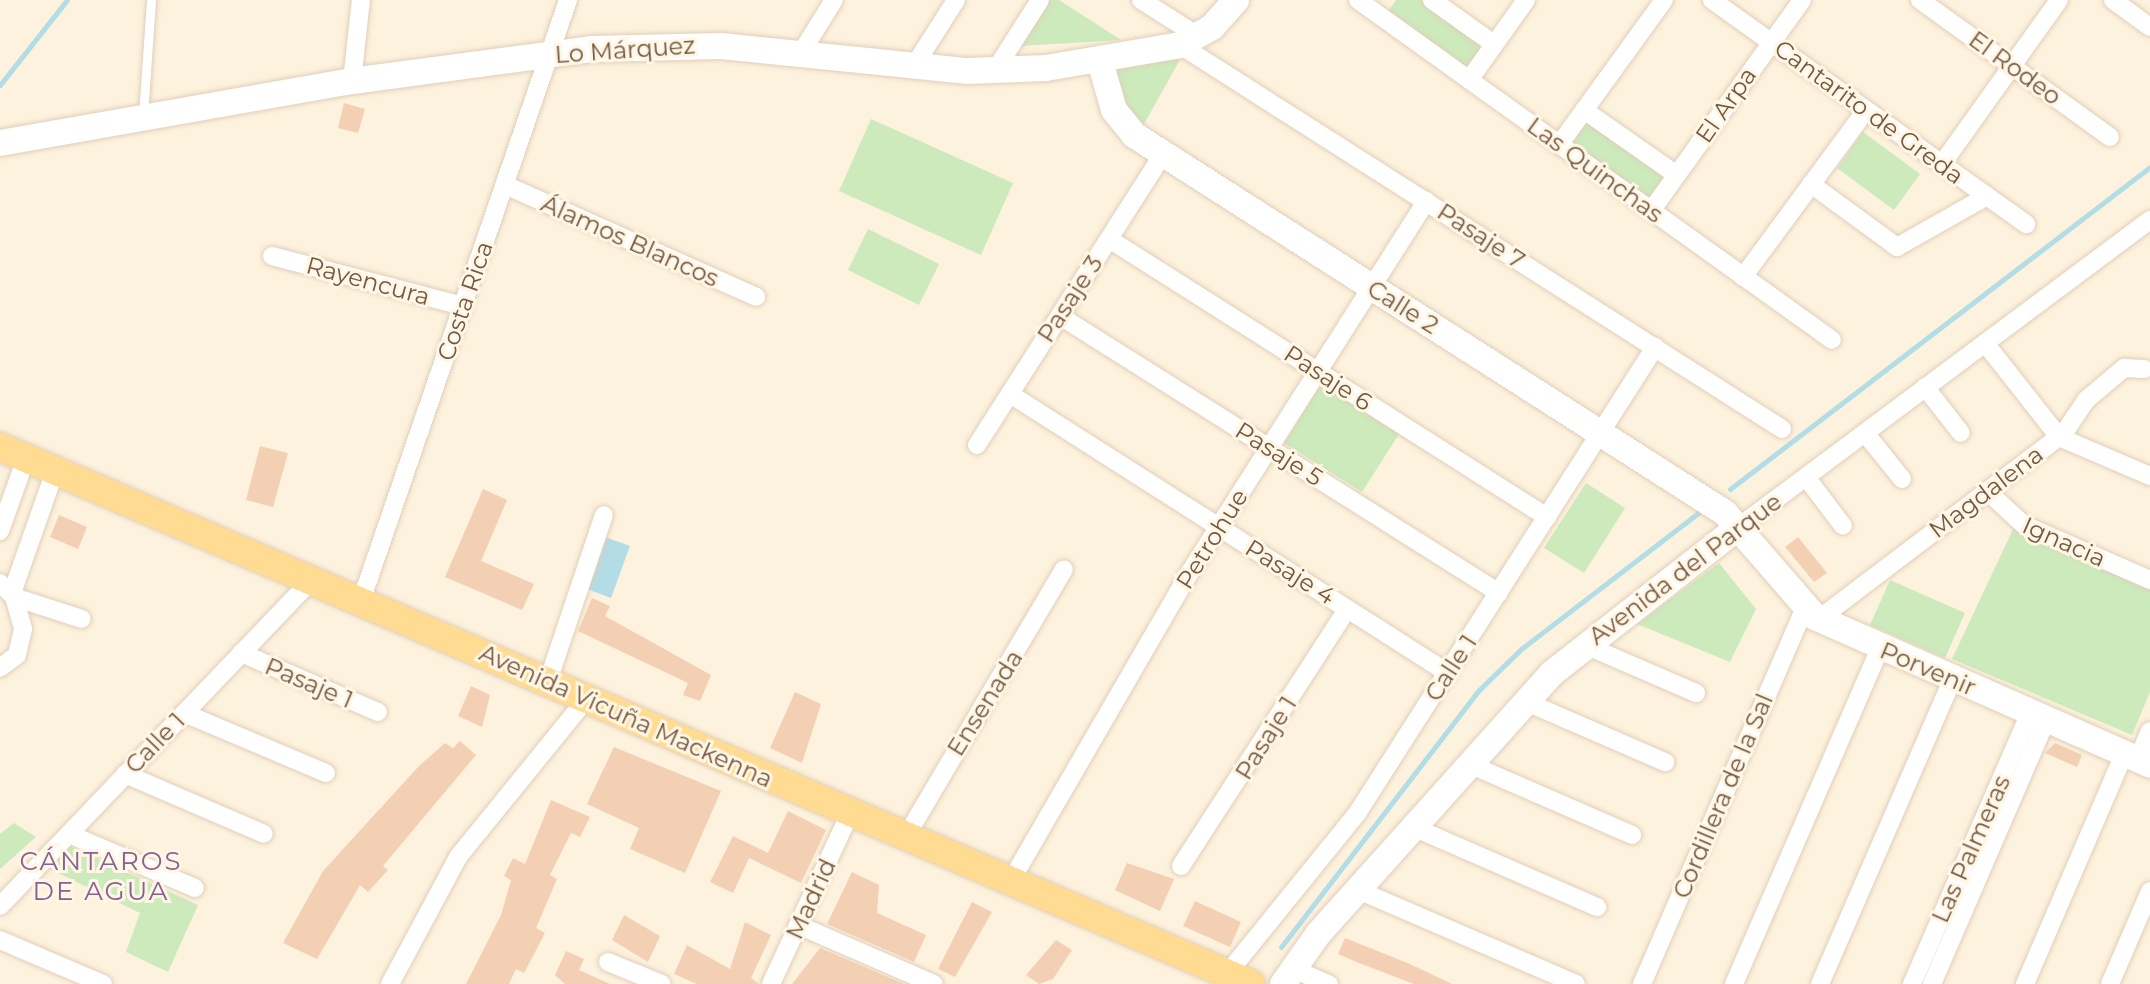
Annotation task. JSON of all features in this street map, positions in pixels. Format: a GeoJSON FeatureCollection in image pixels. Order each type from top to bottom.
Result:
{"type":"FeatureCollection","features":[{"type":"Feature","properties":{"kind":"main road","name":"Avenida Vicuña Mackenna"},"geometry":{"type":"LineString","coordinates":[[0,447],[548,681],[1009,884],[1239,979]]}},
{"type":"Feature","properties":{"kind":"street"},"geometry":{"type":"LineString","coordinates":[[352,81],[361,0]]}},
{"type":"Feature","properties":{"kind":"street","name":"Costa Rica"},"geometry":{"type":"LineString","coordinates":[[361,601],[568,0]]}},
{"type":"Feature","properties":{"kind":"street"},"geometry":{"type":"LineString","coordinates":[[801,53],[834,0]]}},
{"type":"Feature","properties":{"kind":"street"},"geometry":{"type":"LineString","coordinates":[[914,66],[956,0]]}},
{"type":"Feature","properties":{"kind":"street"},"geometry":{"type":"LineString","coordinates":[[994,72],[1040,0]]}},
{"type":"Feature","properties":{"kind":"street","name":"Pasaje 7"},"geometry":{"type":"LineString","coordinates":[[1141,0],[1189,40],[1426,201],[1782,429]]}},
{"type":"Feature","properties":{"kind":"street"},"geometry":{"type":"LineString","coordinates":[[1189,40],[1236,0]]}},
{"type":"Feature","properties":{"kind":"street","name":"Las Quinchas"},"geometry":{"type":"LineString","coordinates":[[1358,0],[1384,8],[1469,80],[1832,340]]}},
{"type":"Feature","properties":{"kind":"street"},"geometry":{"type":"LineString","coordinates":[[1432,0],[1494,44]]}},
{"type":"Feature","properties":{"kind":"street"},"geometry":{"type":"LineString","coordinates":[[1469,80],[1526,0]]}},
{"type":"Feature","properties":{"kind":"street"},"geometry":{"type":"LineString","coordinates":[[1559,145],[1664,0]]}},
{"type":"Feature","properties":{"kind":"street","name":"Cantarito de Greda"},"geometry":{"type":"LineString","coordinates":[[1712,0],[2026,224]]}},
{"type":"Feature","properties":{"kind":"street","name":"El Arpa"},"geometry":{"type":"LineString","coordinates":[[1651,211],[1802,0]]}},
{"type":"Feature","properties":{"kind":"street","name":"El Rodeo"},"geometry":{"type":"LineString","coordinates":[[1920,0],[2110,137]]}},
{"type":"Feature","properties":{"kind":"street"},"geometry":{"type":"LineString","coordinates":[[1942,164],[2059,0]]}},
{"type":"Feature","properties":{"kind":"street"},"geometry":{"type":"LineString","coordinates":[[2113,0],[2150,27]]}},
{"type":"Feature","properties":{"kind":"street","name":"Lo Márquez"},"geometry":{"type":"LineString","coordinates":[[0,143],[352,81],[550,54],[680,45],[994,72],[1100,61],[1189,40]]}},
{"type":"Feature","properties":{"kind":"street","name":"Calle 2"},"geometry":{"type":"LineString","coordinates":[[1100,61],[1120,119],[1163,154],[1602,431],[1740,526]]}},
{"type":"Feature","properties":{"kind":"street","name":"Las Quinchas"},"geometry":{"type":"LineString","coordinates":[[1584,110],[1677,175]]}},
{"type":"Feature","properties":{"kind":"street"},"geometry":{"type":"LineString","coordinates":[[1743,277],[1866,110]]}},
{"type":"Feature","properties":{"kind":"street","name":"Pasaje 3"},"geometry":{"type":"LineString","coordinates":[[977,445],[1163,154]]}},
{"type":"Feature","properties":{"kind":"street"},"geometry":{"type":"LineString","coordinates":[[1811,184],[1897,247],[1987,196]]}},
{"type":"Feature","properties":{"kind":"street","name":"Álamos Blancos"},"geometry":{"type":"LineString","coordinates":[[505,185],[756,297]]}},
{"type":"Feature","properties":{"kind":"street","name":"Petrohue"},"geometry":{"type":"LineString","coordinates":[[1009,884],[1219,527],[1426,201]]}},
{"type":"Feature","properties":{"kind":"street","name":"Avenida del Parque"},"geometry":{"type":"LineString","coordinates":[[1288,976],[1358,890],[1524,701],[1585,645],[2150,220]]}},
{"type":"Feature","properties":{"kind":"street","name":"Pasaje 6"},"geometry":{"type":"LineString","coordinates":[[1109,239],[1547,517]]}},
{"type":"Feature","properties":{"kind":"street","name":"Rayencura"},"geometry":{"type":"LineString","coordinates":[[272,256],[463,306]]}},
{"type":"Feature","properties":{"kind":"street","name":"Pasaje 5"},"geometry":{"type":"LineString","coordinates":[[1060,316],[1499,593]]}},
{"type":"Feature","properties":{"kind":"street"},"geometry":{"type":"LineString","coordinates":[[1985,343],[2059,437],[2150,476]]}},
{"type":"Feature","properties":{"kind":"street","name":"Calle 1"},"geometry":{"type":"LineString","coordinates":[[1239,979],[1336,845],[1655,347]]}},
{"type":"Feature","properties":{"kind":"street","name":"Magdalena"},"geometry":{"type":"LineString","coordinates":[[1812,614],[2059,437],[2092,393],[2124,368],[2144,369]]}},
{"type":"Feature","properties":{"kind":"street"},"geometry":{"type":"LineString","coordinates":[[1925,387],[1961,433]]}},
{"type":"Feature","properties":{"kind":"street","name":"Pasaje 4"},"geometry":{"type":"LineString","coordinates":[[1010,394],[1448,673]]}},
{"type":"Feature","properties":{"kind":"street"},"geometry":{"type":"LineString","coordinates":[[1865,433],[1902,479]]}},
{"type":"Feature","properties":{"kind":"street"},"geometry":{"type":"LineString","coordinates":[[0,531],[26,458]]}},
{"type":"Feature","properties":{"kind":"street"},"geometry":{"type":"LineString","coordinates":[[0,668],[23,637],[7,589],[55,471]]}},
{"type":"Feature","properties":{"kind":"street"},"geometry":{"type":"LineString","coordinates":[[1806,477],[1843,526]]}},
{"type":"Feature","properties":{"kind":"street","name":"Ignacia"},"geometry":{"type":"LineString","coordinates":[[1987,491],[2024,525],[2150,580]]}},
{"type":"Feature","properties":{"kind":"street"},"geometry":{"type":"LineString","coordinates":[[548,681],[604,515]]}},
{"type":"Feature","properties":{"kind":"street","name":"Porvenir"},"geometry":{"type":"LineString","coordinates":[[1740,526],[1812,614],[1880,648],[2137,759]]}},
{"type":"Feature","properties":{"kind":"street","name":"Ensenada"},"geometry":{"type":"LineString","coordinates":[[905,838],[1064,569]]}},
{"type":"Feature","properties":{"kind":"street","name":"Calle 1"},"geometry":{"type":"LineString","coordinates":[[4,896],[69,834],[311,580]]}},
{"type":"Feature","properties":{"kind":"street"},"geometry":{"type":"LineString","coordinates":[[7,589],[82,619]]}},
{"type":"Feature","properties":{"kind":"street","name":"Pasaje 1"},"geometry":{"type":"LineString","coordinates":[[1181,866],[1347,609]]}},
{"type":"Feature","properties":{"kind":"street","name":"Cordillera de la Sal"},"geometry":{"type":"LineString","coordinates":[[1642,984],[1812,614]]}},
{"type":"Feature","properties":{"kind":"street"},"geometry":{"type":"LineString","coordinates":[[1585,645],[1696,693]]}},
{"type":"Feature","properties":{"kind":"street"},"geometry":{"type":"LineString","coordinates":[[1734,984],[1880,648]]}},
{"type":"Feature","properties":{"kind":"street","name":"Pasaje 1"},"geometry":{"type":"LineString","coordinates":[[241,653],[378,712]]}},
{"type":"Feature","properties":{"kind":"street"},"geometry":{"type":"LineString","coordinates":[[1820,984],[1952,680]]}},
{"type":"Feature","properties":{"kind":"street"},"geometry":{"type":"LineString","coordinates":[[390,984],[458,857],[587,698]]}},
{"type":"Feature","properties":{"kind":"street"},"geometry":{"type":"LineString","coordinates":[[1524,701],[1665,762]]}},
{"type":"Feature","properties":{"kind":"street"},"geometry":{"type":"LineString","coordinates":[[184,713],[326,773]]}},
{"type":"Feature","properties":{"kind":"street","name":"Las Palmeras"},"geometry":{"type":"LineString","coordinates":[[1913,983],[2038,716]]}},
{"type":"Feature","properties":{"kind":"street","name":"Las Palmeras"},"geometry":{"type":"LineString","coordinates":[[1932,984],[2038,716]]}},
{"type":"Feature","properties":{"kind":"street"},"geometry":{"type":"LineString","coordinates":[[2025,984],[2150,731]]}},
{"type":"Feature","properties":{"kind":"street"},"geometry":{"type":"LineString","coordinates":[[1469,764],[1632,835]]}},
{"type":"Feature","properties":{"kind":"street"},"geometry":{"type":"LineString","coordinates":[[125,774],[264,834]]}},
{"type":"Feature","properties":{"kind":"street","name":"Madrid"},"geometry":{"type":"LineString","coordinates":[[771,984],[850,813]]}},
{"type":"Feature","properties":{"kind":"street"},"geometry":{"type":"LineString","coordinates":[[1413,827],[1597,907]]}},
{"type":"Feature","properties":{"kind":"street"},"geometry":{"type":"LineString","coordinates":[[69,834],[195,888]]}},
{"type":"Feature","properties":{"kind":"street"},"geometry":{"type":"LineString","coordinates":[[1358,890],[1576,984]]}},
{"type":"Feature","properties":{"kind":"street"},"geometry":{"type":"LineString","coordinates":[[2110,984],[2150,891]]}},
{"type":"Feature","properties":{"kind":"street"},"geometry":{"type":"LineString","coordinates":[[798,925],[934,984]]}},
{"type":"Feature","properties":{"kind":"street"},"geometry":{"type":"LineString","coordinates":[[0,940],[103,984]]}},
{"type":"Feature","properties":{"kind":"street"},"geometry":{"type":"LineString","coordinates":[[616,971],[662,984]]}},
{"type":"Feature","properties":{"kind":"street"},"geometry":{"type":"LineString","coordinates":[[1288,976],[1329,984]]}},
{"type":"Feature","properties":{"kind":"lane"},"geometry":{"type":"LineString","coordinates":[[143,117],[151,0]]}},
{"type":"Feature","properties":{"kind":"green space"},"geometry":{"type":"Polygon","coordinates":[[[1050,0],[1059,0],[1121,40],[1020,46],[1050,0]]]}},
{"type":"Feature","properties":{"kind":"green space"},"geometry":{"type":"Polygon","coordinates":[[[1396,0],[1423,0],[1485,44],[1466,70],[1386,14],[1396,0]]]}},
{"type":"Feature","properties":{"kind":"green space"},"geometry":{"type":"Polygon","coordinates":[[[1182,56],[1144,124],[1122,105],[1110,68],[1182,56]]]}},
{"type":"Feature","properties":{"kind":"green space"},"geometry":{"type":"Polygon","coordinates":[[[1586,116],[1668,175],[1650,202],[1567,143],[1586,116]]]}},
{"type":"Feature","properties":{"kind":"green space"},"geometry":{"type":"Polygon","coordinates":[[[871,119],[1013,183],[981,255],[839,191],[871,119]]]}},
{"type":"Feature","properties":{"kind":"green space"},"geometry":{"type":"Polygon","coordinates":[[[1863,132],[1920,174],[1894,210],[1837,168],[1863,132]]]}},
{"type":"Feature","properties":{"kind":"green space"},"geometry":{"type":"Polygon","coordinates":[[[868,229],[939,264],[919,305],[848,270],[868,229]]]}},
{"type":"Feature","properties":{"kind":"green space"},"geometry":{"type":"Polygon","coordinates":[[[1322,382],[1401,431],[1362,492],[1284,443],[1322,382]]]}},
{"type":"Feature","properties":{"kind":"green space"},"geometry":{"type":"Polygon","coordinates":[[[1586,483],[1625,508],[1584,573],[1544,548],[1586,483]]]}},
{"type":"Feature","properties":{"kind":"green space"},"geometry":{"type":"Polygon","coordinates":[[[2015,525],[2150,587],[2150,692],[2132,735],[1952,659],[2015,525]]]}},
{"type":"Feature","properties":{"kind":"green space"},"geometry":{"type":"Polygon","coordinates":[[[1719,563],[1756,609],[1730,662],[1637,624],[1719,563]]]}},
{"type":"Feature","properties":{"kind":"green space"},"geometry":{"type":"Polygon","coordinates":[[[1890,580],[1965,613],[1945,658],[1870,625],[1890,580]]]}},
{"type":"Feature","properties":{"kind":"green space"},"geometry":{"type":"Polygon","coordinates":[[[14,823],[36,837],[0,869],[0,834],[14,823]]]}},
{"type":"Feature","properties":{"kind":"green space"},"geometry":{"type":"Polygon","coordinates":[[[67,845],[198,905],[168,972],[126,952],[140,913],[44,866],[67,845]]]}},
{"type":"Feature","properties":{"kind":"water"},"geometry":{"type":"Polygon","coordinates":[[[605,537],[630,546],[611,598],[587,589],[605,537]]]}},
{"type":"Feature","properties":{"kind":"building"},"geometry":{"type":"Polygon","coordinates":[[[344,103],[365,109],[358,133],[338,128],[344,103]]]}},
{"type":"Feature","properties":{"kind":"building"},"geometry":{"type":"Polygon","coordinates":[[[260,446],[288,453],[273,507],[246,500],[260,446]]]}},
{"type":"Feature","properties":{"kind":"building"},"geometry":{"type":"Polygon","coordinates":[[[483,489],[507,500],[481,561],[534,584],[522,610],[445,577],[483,489]]]}},
{"type":"Feature","properties":{"kind":"building"},"geometry":{"type":"Polygon","coordinates":[[[59,515],[87,527],[78,549],[50,537],[59,515]]]}},
{"type":"Feature","properties":{"kind":"building"},"geometry":{"type":"Polygon","coordinates":[[[1798,537],[1827,573],[1814,582],[1785,547],[1798,537]]]}},
{"type":"Feature","properties":{"kind":"building"},"geometry":{"type":"Polygon","coordinates":[[[592,598],[610,606],[605,616],[711,675],[700,701],[683,695],[688,683],[578,631],[592,598]]]}},
{"type":"Feature","properties":{"kind":"building"},"geometry":{"type":"Polygon","coordinates":[[[471,686],[490,695],[482,727],[458,716],[471,686]]]}},
{"type":"Feature","properties":{"kind":"building"},"geometry":{"type":"Polygon","coordinates":[[[795,692],[821,704],[802,763],[770,748],[795,692]]]}},
{"type":"Feature","properties":{"kind":"building"},"geometry":{"type":"Polygon","coordinates":[[[460,741],[476,755],[383,866],[388,870],[368,892],[360,885],[317,959],[283,943],[323,871],[419,766],[445,743],[453,748],[460,741]]]}},
{"type":"Feature","properties":{"kind":"building"},"geometry":{"type":"Polygon","coordinates":[[[2055,743],[2082,755],[2077,767],[2045,753],[2055,743]]]}},
{"type":"Feature","properties":{"kind":"building"},"geometry":{"type":"Polygon","coordinates":[[[614,747],[721,791],[685,873],[630,849],[639,828],[587,804],[614,747]]]}},
{"type":"Feature","properties":{"kind":"building"},"geometry":{"type":"Polygon","coordinates":[[[551,800],[590,817],[580,837],[571,833],[550,875],[557,879],[536,928],[545,933],[524,973],[516,969],[509,984],[466,984],[501,915],[511,880],[504,876],[513,858],[525,864],[551,800]]]}},
{"type":"Feature","properties":{"kind":"building"},"geometry":{"type":"Polygon","coordinates":[[[788,811],[826,830],[801,883],[749,858],[733,893],[710,882],[733,836],[768,853],[788,811]]]}},
{"type":"Feature","properties":{"kind":"building"},"geometry":{"type":"Polygon","coordinates":[[[1127,863],[1174,879],[1160,911],[1115,890],[1127,863]]]}},
{"type":"Feature","properties":{"kind":"building"},"geometry":{"type":"Polygon","coordinates":[[[852,872],[879,885],[877,913],[926,935],[914,962],[827,924],[852,872]]]}},
{"type":"Feature","properties":{"kind":"building"},"geometry":{"type":"Polygon","coordinates":[[[1195,901],[1241,922],[1230,947],[1183,926],[1195,901]]]}},
{"type":"Feature","properties":{"kind":"building"},"geometry":{"type":"Polygon","coordinates":[[[972,902],[992,912],[955,977],[938,969],[972,902]]]}},
{"type":"Feature","properties":{"kind":"building"},"geometry":{"type":"Polygon","coordinates":[[[624,915],[660,936],[648,962],[612,940],[624,915]]]}},
{"type":"Feature","properties":{"kind":"building"},"geometry":{"type":"Polygon","coordinates":[[[745,922],[771,935],[751,978],[759,984],[697,984],[674,974],[687,945],[730,969],[745,922]]]}},
{"type":"Feature","properties":{"kind":"building"},"geometry":{"type":"Polygon","coordinates":[[[1345,938],[1452,984],[1414,984],[1338,954],[1345,938]]]}},
{"type":"Feature","properties":{"kind":"building"},"geometry":{"type":"Polygon","coordinates":[[[1056,940],[1072,950],[1053,979],[1039,984],[1026,975],[1056,940]]]}},
{"type":"Feature","properties":{"kind":"building"},"geometry":{"type":"Polygon","coordinates":[[[820,948],[904,984],[792,984],[820,948]]]}},
{"type":"Feature","properties":{"kind":"building"},"geometry":{"type":"Polygon","coordinates":[[[566,951],[584,959],[579,970],[610,984],[565,984],[555,975],[566,951]]]}},
{"type":"Feature","properties":{"kind":"waterway"},"geometry":{"type":"LineString","coordinates":[[0,85],[67,0]]}},
{"type":"Feature","properties":{"kind":"waterway"},"geometry":{"type":"LineString","coordinates":[[1730,489],[2150,167]]}},
{"type":"Feature","properties":{"kind":"waterway"},"geometry":{"type":"LineString","coordinates":[[1281,947],[1478,691],[1521,649],[1701,511]]}},
{"type":"Feature","properties":{"kind":"district","name":"CÁNTAROS DE AGUA"},"geometry":{"type":"Point","coordinates":[101,877]}}]}
